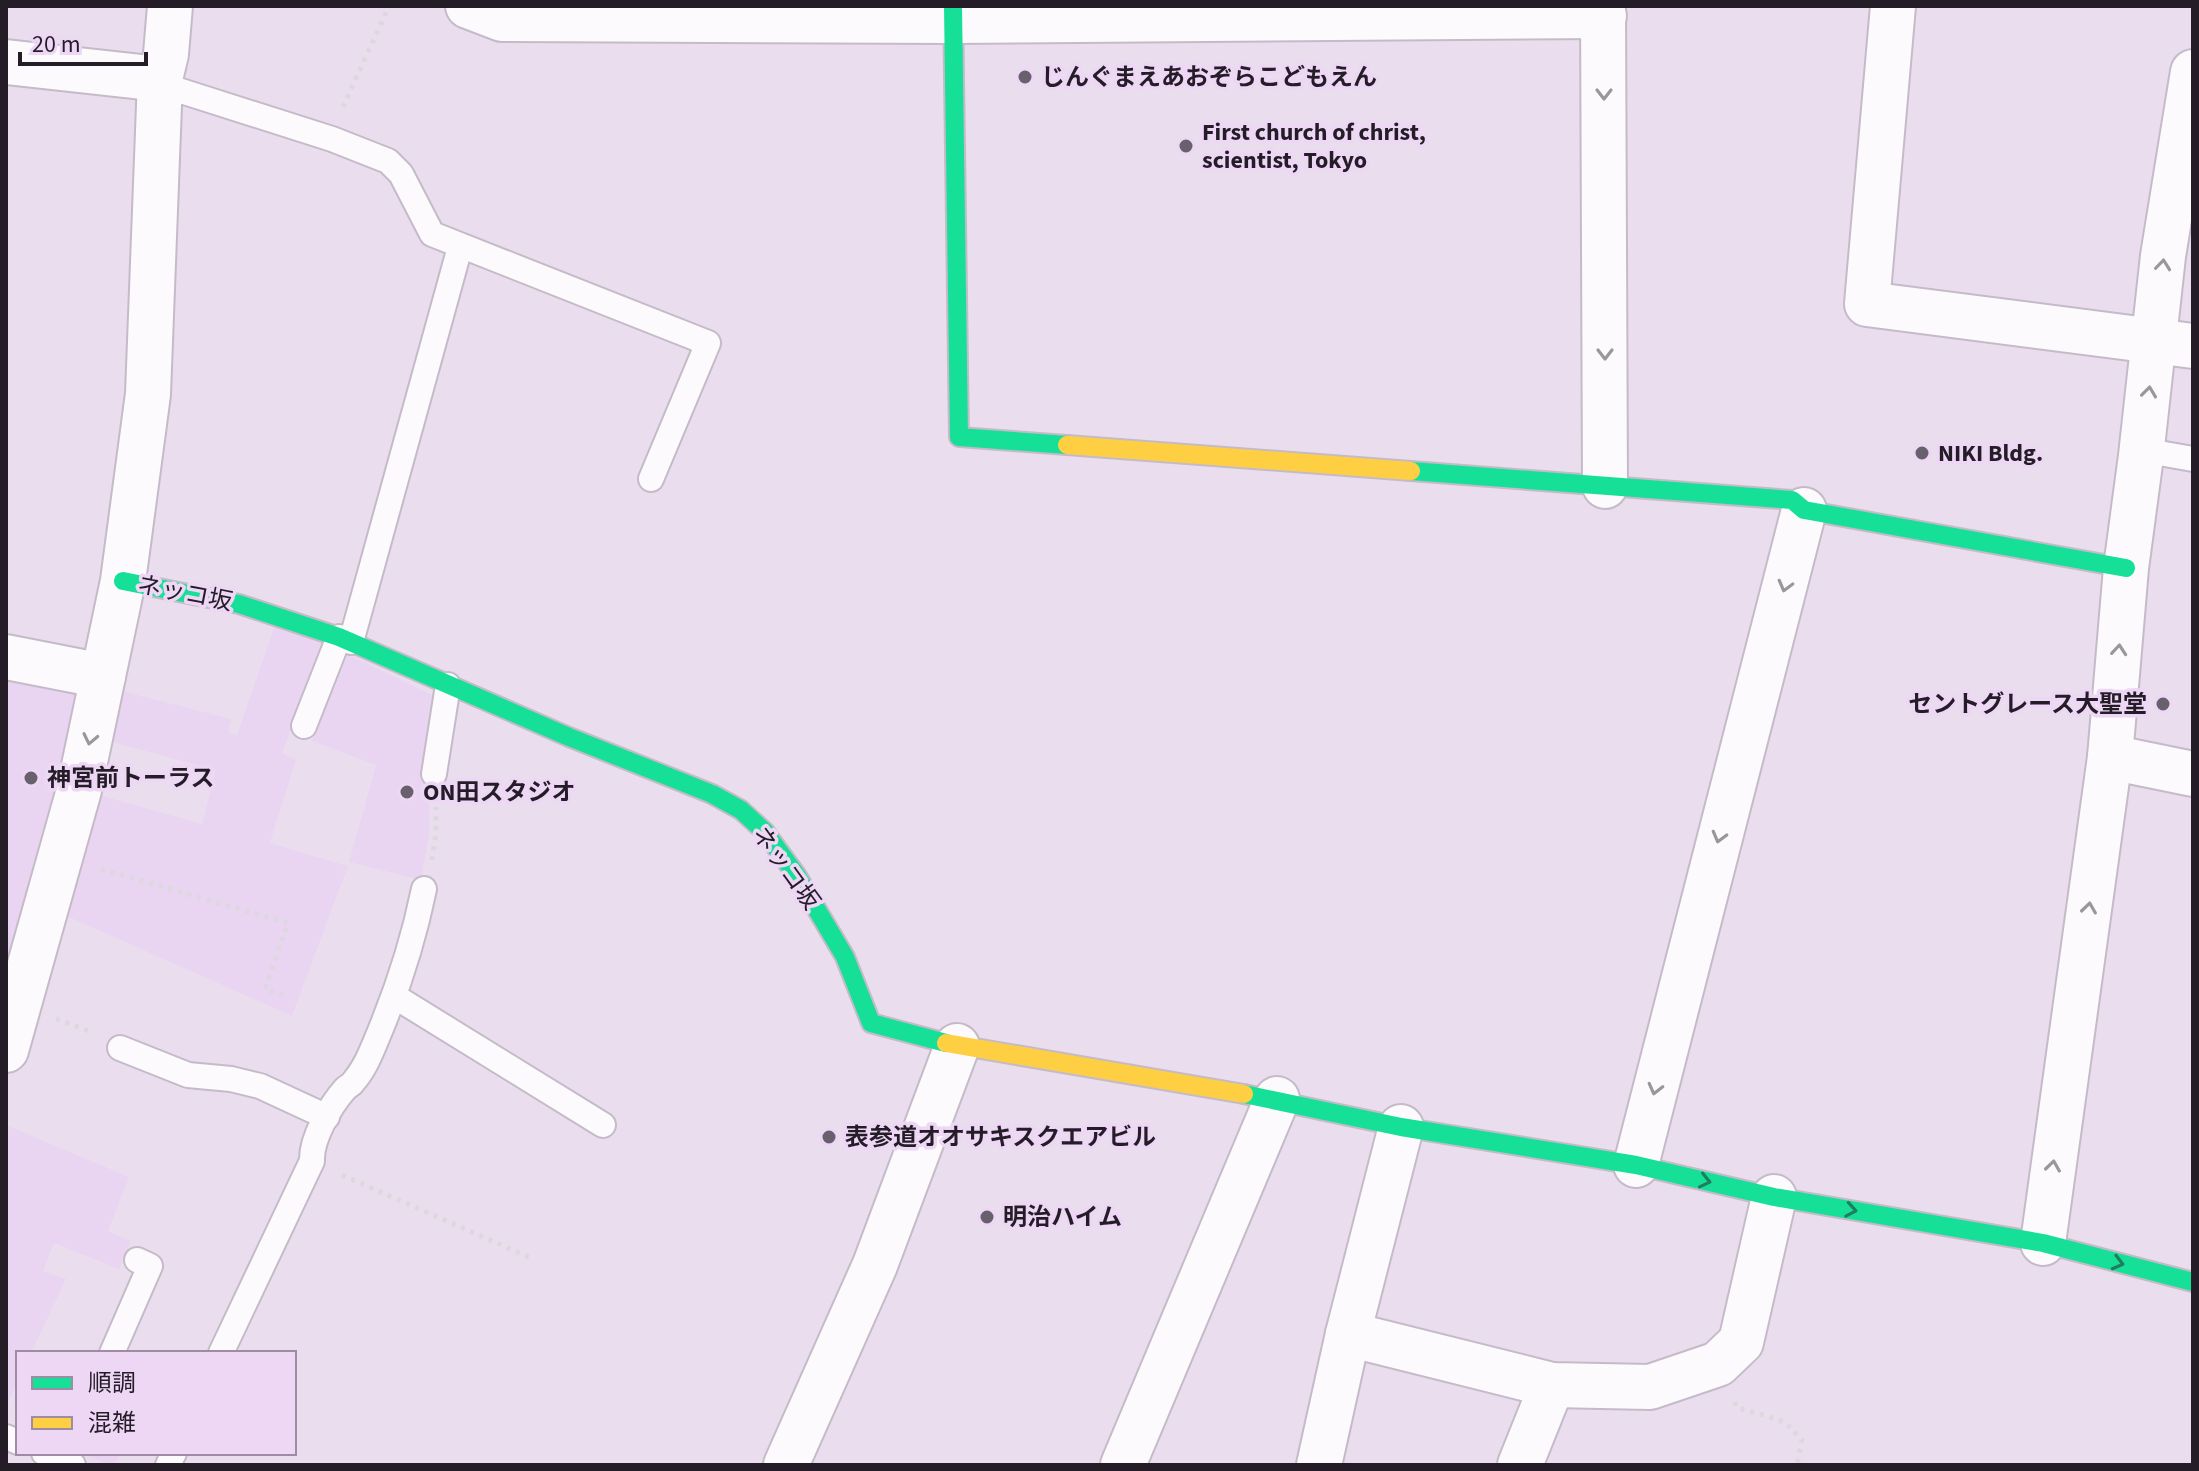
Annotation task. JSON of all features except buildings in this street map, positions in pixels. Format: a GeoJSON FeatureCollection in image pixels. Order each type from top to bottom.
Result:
{"type":"FeatureCollection","features":[{"type":"Feature","properties":{"kind":"street"},"geometry":{"type":"LineString","coordinates":[[6,1050],[79,790],[123,581],[148,394],[160,79],[166,54],[170,6]]}},
{"type":"Feature","properties":{"kind":"street"},"geometry":{"type":"LineString","coordinates":[[468,6],[502,19],[1604,11],[1605,486]]}},
{"type":"Feature","properties":{"kind":"street"},"geometry":{"type":"LineString","coordinates":[[1893,6],[1867,304],[2174,344]]}},
{"type":"Feature","properties":{"kind":"street"},"geometry":{"type":"LineString","coordinates":[[953,14],[959,437],[1792,500],[1804,510],[2126,568]]}},
{"type":"Feature","properties":{"kind":"street"},"geometry":{"type":"LineString","coordinates":[[6,62],[160,79]]}},
{"type":"Feature","properties":{"kind":"street"},"geometry":{"type":"LineString","coordinates":[[2043,1243],[2110,757],[2126,568],[2142,450],[2174,344],[2163,256],[2193,72]]}},
{"type":"Feature","properties":{"kind":"street"},"geometry":{"type":"LineString","coordinates":[[1636,1165],[1804,510]]}},
{"type":"Feature","properties":{"kind":"street","name":"ネッコ坂"},"geometry":{"type":"LineString","coordinates":[[123,581],[239,604],[345,640],[712,794],[741,810],[765,832],[797,876],[845,957],[871,1023],[957,1046],[1277,1099],[1401,1127],[1636,1165],[1774,1197],[2043,1243],[2193,1282]]}},
{"type":"Feature","properties":{"kind":"street"},"geometry":{"type":"LineString","coordinates":[[6,657],[103,676]]}},
{"type":"Feature","properties":{"kind":"street"},"geometry":{"type":"LineString","coordinates":[[2110,757],[2193,774]]}},
{"type":"Feature","properties":{"kind":"street"},"geometry":{"type":"LineString","coordinates":[[786,1465],[875,1265],[957,1046]]}},
{"type":"Feature","properties":{"kind":"street"},"geometry":{"type":"LineString","coordinates":[[1123,1465],[1277,1099]]}},
{"type":"Feature","properties":{"kind":"street"},"geometry":{"type":"LineString","coordinates":[[1319,1465],[1348,1334],[1401,1127]]}},
{"type":"Feature","properties":{"kind":"street"},"geometry":{"type":"LineString","coordinates":[[1348,1334],[1552,1385],[1650,1387],[1718,1364],[1741,1342],[1774,1197]]}},
{"type":"Feature","properties":{"kind":"street"},"geometry":{"type":"LineString","coordinates":[[1520,1465],[1552,1385]]}},
{"type":"Feature","properties":{"kind":"lane"},"geometry":{"type":"LineString","coordinates":[[160,79],[178,90],[332,139],[388,161],[401,174],[432,234],[708,343],[651,479]]}},
{"type":"Feature","properties":{"kind":"lane"},"geometry":{"type":"LineString","coordinates":[[304,726],[345,640],[460,247]]}},
{"type":"Feature","properties":{"kind":"lane"},"geometry":{"type":"LineString","coordinates":[[2142,450],[2193,459]]}},
{"type":"Feature","properties":{"kind":"lane"},"geometry":{"type":"LineString","coordinates":[[434,774],[448,685]]}},
{"type":"Feature","properties":{"kind":"lane"},"geometry":{"type":"LineString","coordinates":[[222,1351],[312,1161],[311,1151],[327,1117],[363,1066],[394,996],[415,935],[424,889]]}},
{"type":"Feature","properties":{"kind":"lane"},"geometry":{"type":"LineString","coordinates":[[394,996],[603,1125]]}},
{"type":"Feature","properties":{"kind":"lane"},"geometry":{"type":"LineString","coordinates":[[120,1048],[188,1075],[231,1079],[260,1086],[327,1117]]}},
{"type":"Feature","properties":{"kind":"lane"},"geometry":{"type":"LineString","coordinates":[[113,1351],[150,1266],[137,1260]]}},
{"type":"Feature","properties":{"kind":"path"},"geometry":{"type":"LineString","coordinates":[[343,106],[389,6]]}},
{"type":"Feature","properties":{"kind":"path"},"geometry":{"type":"LineString","coordinates":[[424,889],[429,880],[436,833],[434,774]]}},
{"type":"Feature","properties":{"kind":"path"},"geometry":{"type":"LineString","coordinates":[[62,857],[288,923],[265,989],[284,995]]}},
{"type":"Feature","properties":{"kind":"path"},"geometry":{"type":"LineString","coordinates":[[312,1161],[533,1259]]}},
{"type":"Feature","properties":{"kind":"path"},"geometry":{"type":"LineString","coordinates":[[1731,1351],[1736,1407],[1785,1422],[1802,1440],[1797,1465]]}},
{"type":"Feature","properties":{"kind":"shaded area"},"geometry":{"type":"Polygon","coordinates":[[[276,622],[325,640],[282,753],[296,760],[270,843],[348,866],[292,1016],[55,911],[92,793],[202,824],[216,770],[101,739],[110,688],[231,719],[228,732],[237,735],[276,622]]]}},
{"type":"Feature","properties":{"kind":"shaded area"},"geometry":{"type":"Polygon","coordinates":[[[346,653],[436,697],[422,782],[430,785],[429,833],[421,880],[349,862],[376,765],[312,741],[346,653]]]}},
{"type":"Feature","properties":{"kind":"shaded area","name":"神宮前トーラス"},"geometry":{"type":"Polygon","coordinates":[[[6,668],[84,694],[6,999],[6,668]]]}},
{"type":"Feature","properties":{"kind":"shaded area"},"geometry":{"type":"Polygon","coordinates":[[[6,1125],[129,1177],[108,1231],[131,1241],[119,1269],[54,1243],[43,1271],[66,1279],[32,1351],[16,1351],[16,1385],[6,1406],[6,1125]]]}},
{"type":"Feature","properties":{"kind":"shaded area"},"geometry":{"type":"Polygon","coordinates":[[[90,1455],[119,1455],[115,1465],[90,1455]]]}},
{"type":"Feature","properties":{"kind":"traffic: fast"},"geometry":{"type":"LineString","coordinates":[[953,6],[959,437],[1067,445]]}},
{"type":"Feature","properties":{"kind":"traffic: fast"},"geometry":{"type":"LineString","coordinates":[[1411,471],[1792,500],[1804,510],[2126,568]]}},
{"type":"Feature","properties":{"kind":"traffic: fast"},"geometry":{"type":"LineString","coordinates":[[123,581],[239,604],[339,637],[569,737],[712,794],[741,810],[765,832],[797,876],[845,957],[871,1023],[946,1043]]}},
{"type":"Feature","properties":{"kind":"traffic: fast"},"geometry":{"type":"LineString","coordinates":[[1244,1094],[1401,1127],[1636,1165],[1774,1197],[2043,1243],[2193,1282]]}},
{"type":"Feature","properties":{"kind":"traffic: slow"},"geometry":{"type":"LineString","coordinates":[[1067,445],[1411,471]]}},
{"type":"Feature","properties":{"kind":"traffic: slow"},"geometry":{"type":"LineString","coordinates":[[946,1043],[1244,1094]]}},
{"type":"Feature","properties":{"kind":"place","name":"じんぐまえあおぞらこどもえん"},"geometry":{"type":"Point","coordinates":[1025,77]}},
{"type":"Feature","properties":{"kind":"place","name":"First church of christ, scientist, Tokyo"},"geometry":{"type":"Point","coordinates":[1186,146]}},
{"type":"Feature","properties":{"kind":"place","name":"NIKI Bldg."},"geometry":{"type":"Point","coordinates":[1922,453]}},
{"type":"Feature","properties":{"kind":"place","name":"セントグレース大聖堂"},"geometry":{"type":"Point","coordinates":[2163,704]}},
{"type":"Feature","properties":{"kind":"place","name":"神宮前トーラス"},"geometry":{"type":"Point","coordinates":[31,778]}},
{"type":"Feature","properties":{"kind":"place","name":"ON田スタジオ"},"geometry":{"type":"Point","coordinates":[407,792]}},
{"type":"Feature","properties":{"kind":"place","name":"表参道オオサキスクエアビル"},"geometry":{"type":"Point","coordinates":[829,1137]}},
{"type":"Feature","properties":{"kind":"place","name":"明治ハイム"},"geometry":{"type":"Point","coordinates":[987,1217]}}]}
